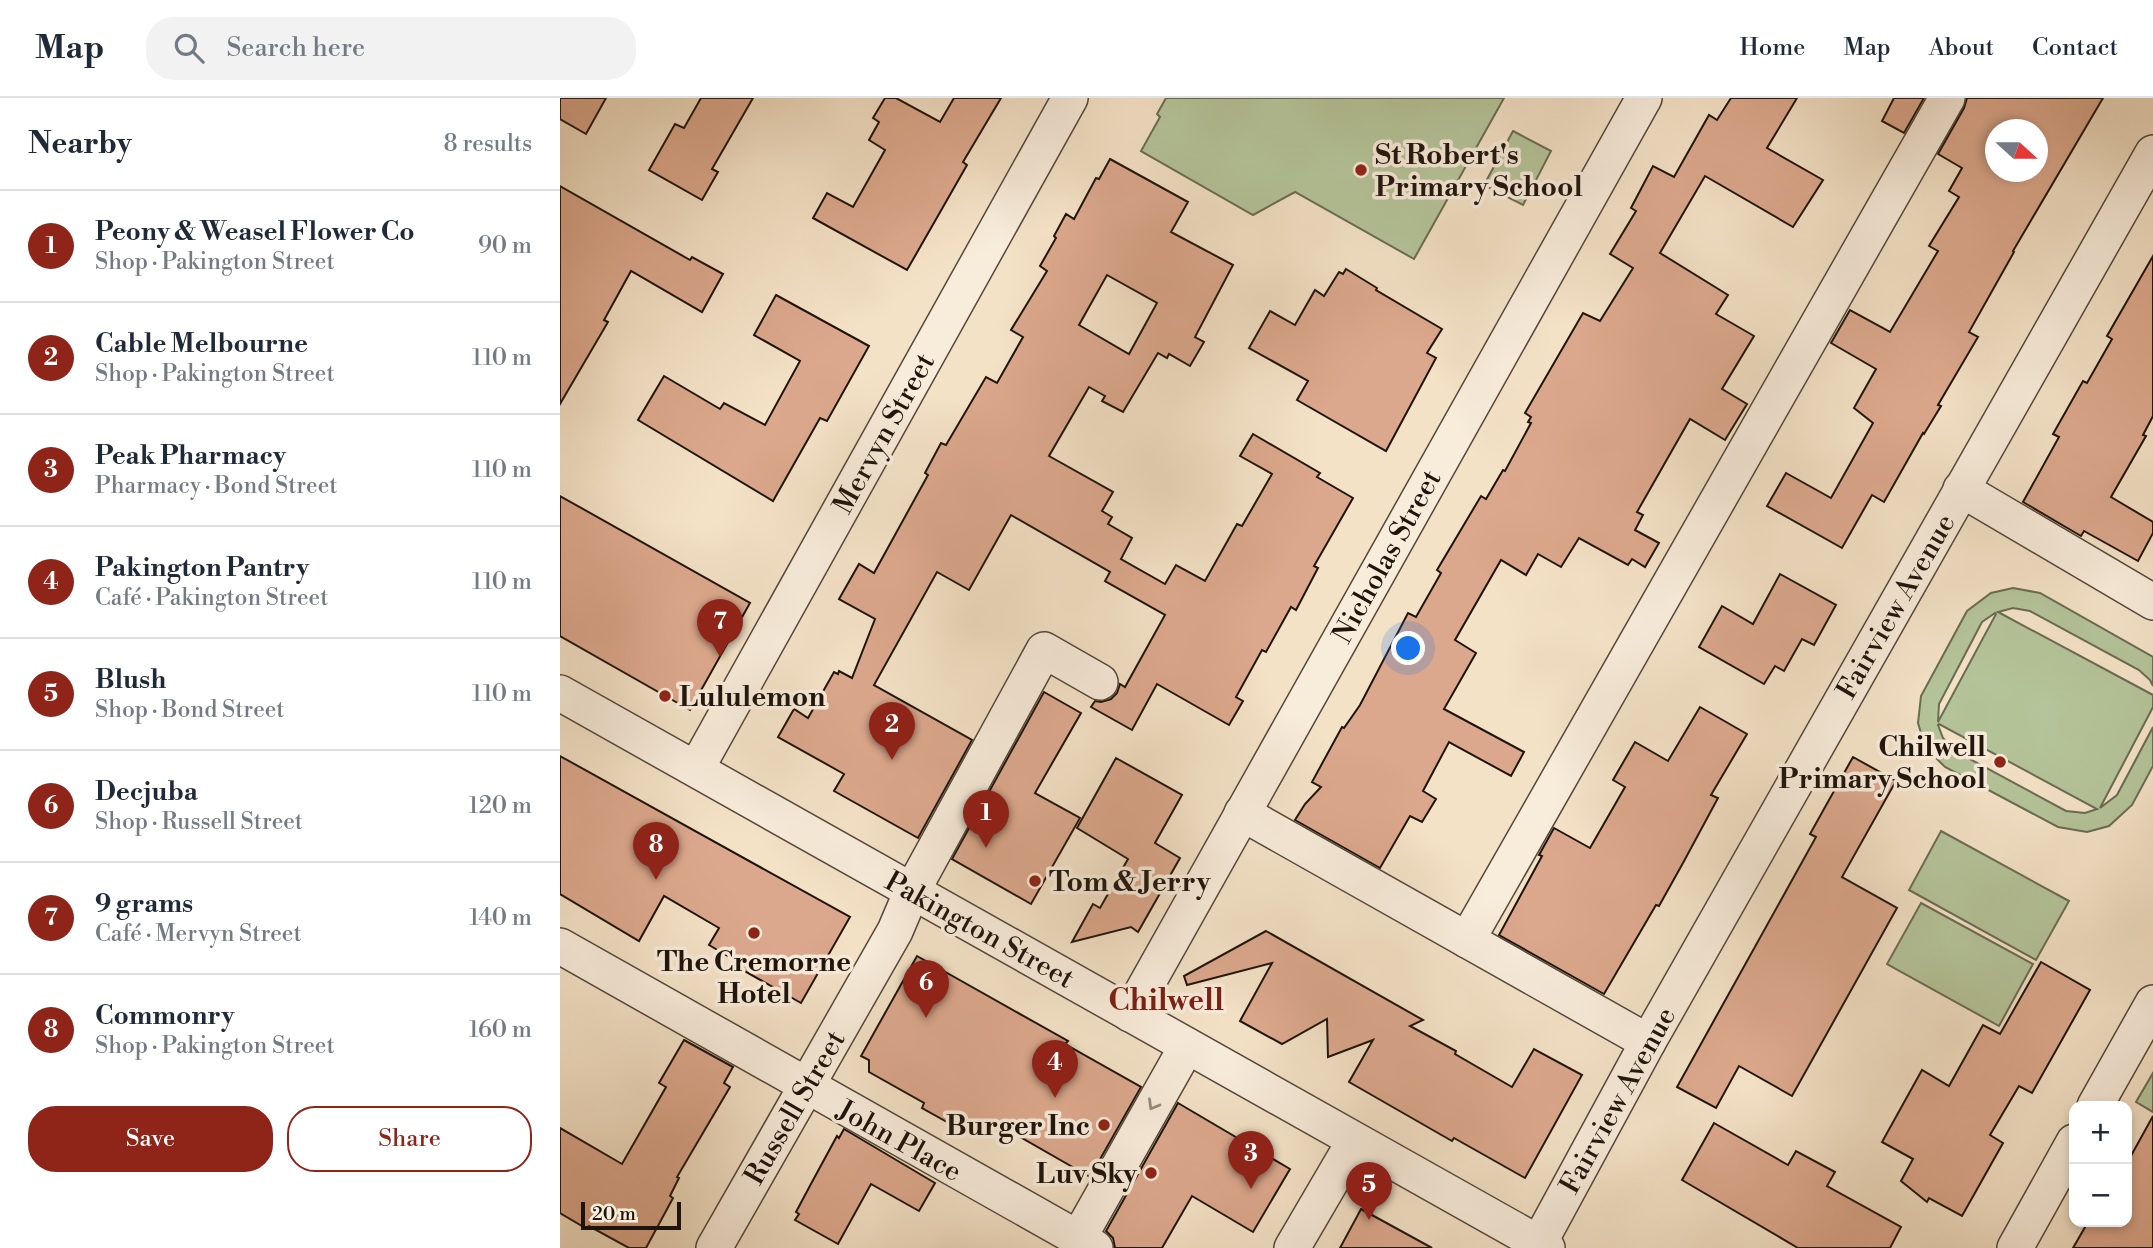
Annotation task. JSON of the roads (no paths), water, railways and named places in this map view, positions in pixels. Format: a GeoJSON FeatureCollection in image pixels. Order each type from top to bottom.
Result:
{"type":"FeatureCollection","features":[{"type":"Feature","properties":{"kind":"street","name":"Mervyn Street"},"geometry":{"type":"LineString","coordinates":[[695,769],[1070,98]]}},
{"type":"Feature","properties":{"kind":"street","name":"Nicholas Street"},"geometry":{"type":"LineString","coordinates":[[1130,1014],[1644,98]]}},
{"type":"Feature","properties":{"kind":"street"},"geometry":{"type":"LineString","coordinates":[[1467,940],[1947,98]]}},
{"type":"Feature","properties":{"kind":"street","name":"Fairview Avenue"},"geometry":{"type":"LineString","coordinates":[[1543,1246],[1648,1042],[2153,153]]}},
{"type":"Feature","properties":{"kind":"street"},"geometry":{"type":"LineString","coordinates":[[1961,489],[2150,595]]}},
{"type":"Feature","properties":{"kind":"street","name":"Russell Street"},"geometry":{"type":"LineString","coordinates":[[714,1248],[895,931],[912,891],[1044,650],[1100,682]]}},
{"type":"Feature","properties":{"kind":"street","name":"Pakington Street"},"geometry":{"type":"LineString","coordinates":[[560,693],[1543,1246]]}},
{"type":"Feature","properties":{"kind":"street"},"geometry":{"type":"LineString","coordinates":[[1242,813],[1648,1042]]}},
{"type":"Feature","properties":{"kind":"street","name":"John Place"},"geometry":{"type":"LineString","coordinates":[[560,946],[805,1087],[1086,1243]]}},
{"type":"Feature","properties":{"kind":"street"},"geometry":{"type":"LineString","coordinates":[[2098,1101],[2153,1003]]}},
{"type":"Feature","properties":{"kind":"street"},"geometry":{"type":"LineString","coordinates":[[1086,1243],[1187,1046]]}},
{"type":"Feature","properties":{"kind":"street"},"geometry":{"type":"LineString","coordinates":[[1292,1248],[1354,1142]]}},
{"type":"Feature","properties":{"kind":"street"},"geometry":{"type":"LineString","coordinates":[[2015,1248],[2069,1151]]}},
{"type":"Feature","properties":{"kind":"place","name":"St Robert's Primary School"},"geometry":{"type":"Point","coordinates":[1361,170]}},
{"type":"Feature","properties":{"kind":"place","name":"9 grams"},"geometry":{"type":"Point","coordinates":[720,657]}},
{"type":"Feature","properties":{"kind":"place","name":"Lululemon"},"geometry":{"type":"Point","coordinates":[665,696]}},
{"type":"Feature","properties":{"kind":"place","name":"Cable Melbourne"},"geometry":{"type":"Point","coordinates":[892,760]}},
{"type":"Feature","properties":{"kind":"place","name":"Chilwell Primary School"},"geometry":{"type":"Point","coordinates":[2000,762]}},
{"type":"Feature","properties":{"kind":"place","name":"Peony & Weasel Flower Co"},"geometry":{"type":"Point","coordinates":[986,848]}},
{"type":"Feature","properties":{"kind":"place","name":"Commonry"},"geometry":{"type":"Point","coordinates":[656,880]}},
{"type":"Feature","properties":{"kind":"place","name":"Tom & Jerry"},"geometry":{"type":"Point","coordinates":[1035,881]}},
{"type":"Feature","properties":{"kind":"place","name":"The Cremorne Hotel"},"geometry":{"type":"Point","coordinates":[754,933]}},
{"type":"Feature","properties":{"kind":"place","name":"Decjuba"},"geometry":{"type":"Point","coordinates":[926,1018]}},
{"type":"Feature","properties":{"kind":"place","name":"Pakington Pantry"},"geometry":{"type":"Point","coordinates":[1055,1098]}},
{"type":"Feature","properties":{"kind":"place","name":"Burger Inc"},"geometry":{"type":"Point","coordinates":[1104,1125]}},
{"type":"Feature","properties":{"kind":"place","name":"Luv Sky"},"geometry":{"type":"Point","coordinates":[1151,1173]}},
{"type":"Feature","properties":{"kind":"place","name":"Peak Pharmacy"},"geometry":{"type":"Point","coordinates":[1251,1189]}},
{"type":"Feature","properties":{"kind":"place","name":"Blush"},"geometry":{"type":"Point","coordinates":[1369,1220]}},
{"type":"Feature","properties":{"kind":"district","name":"Chilwell"},"geometry":{"type":"Point","coordinates":[1166,1000]}}]}
